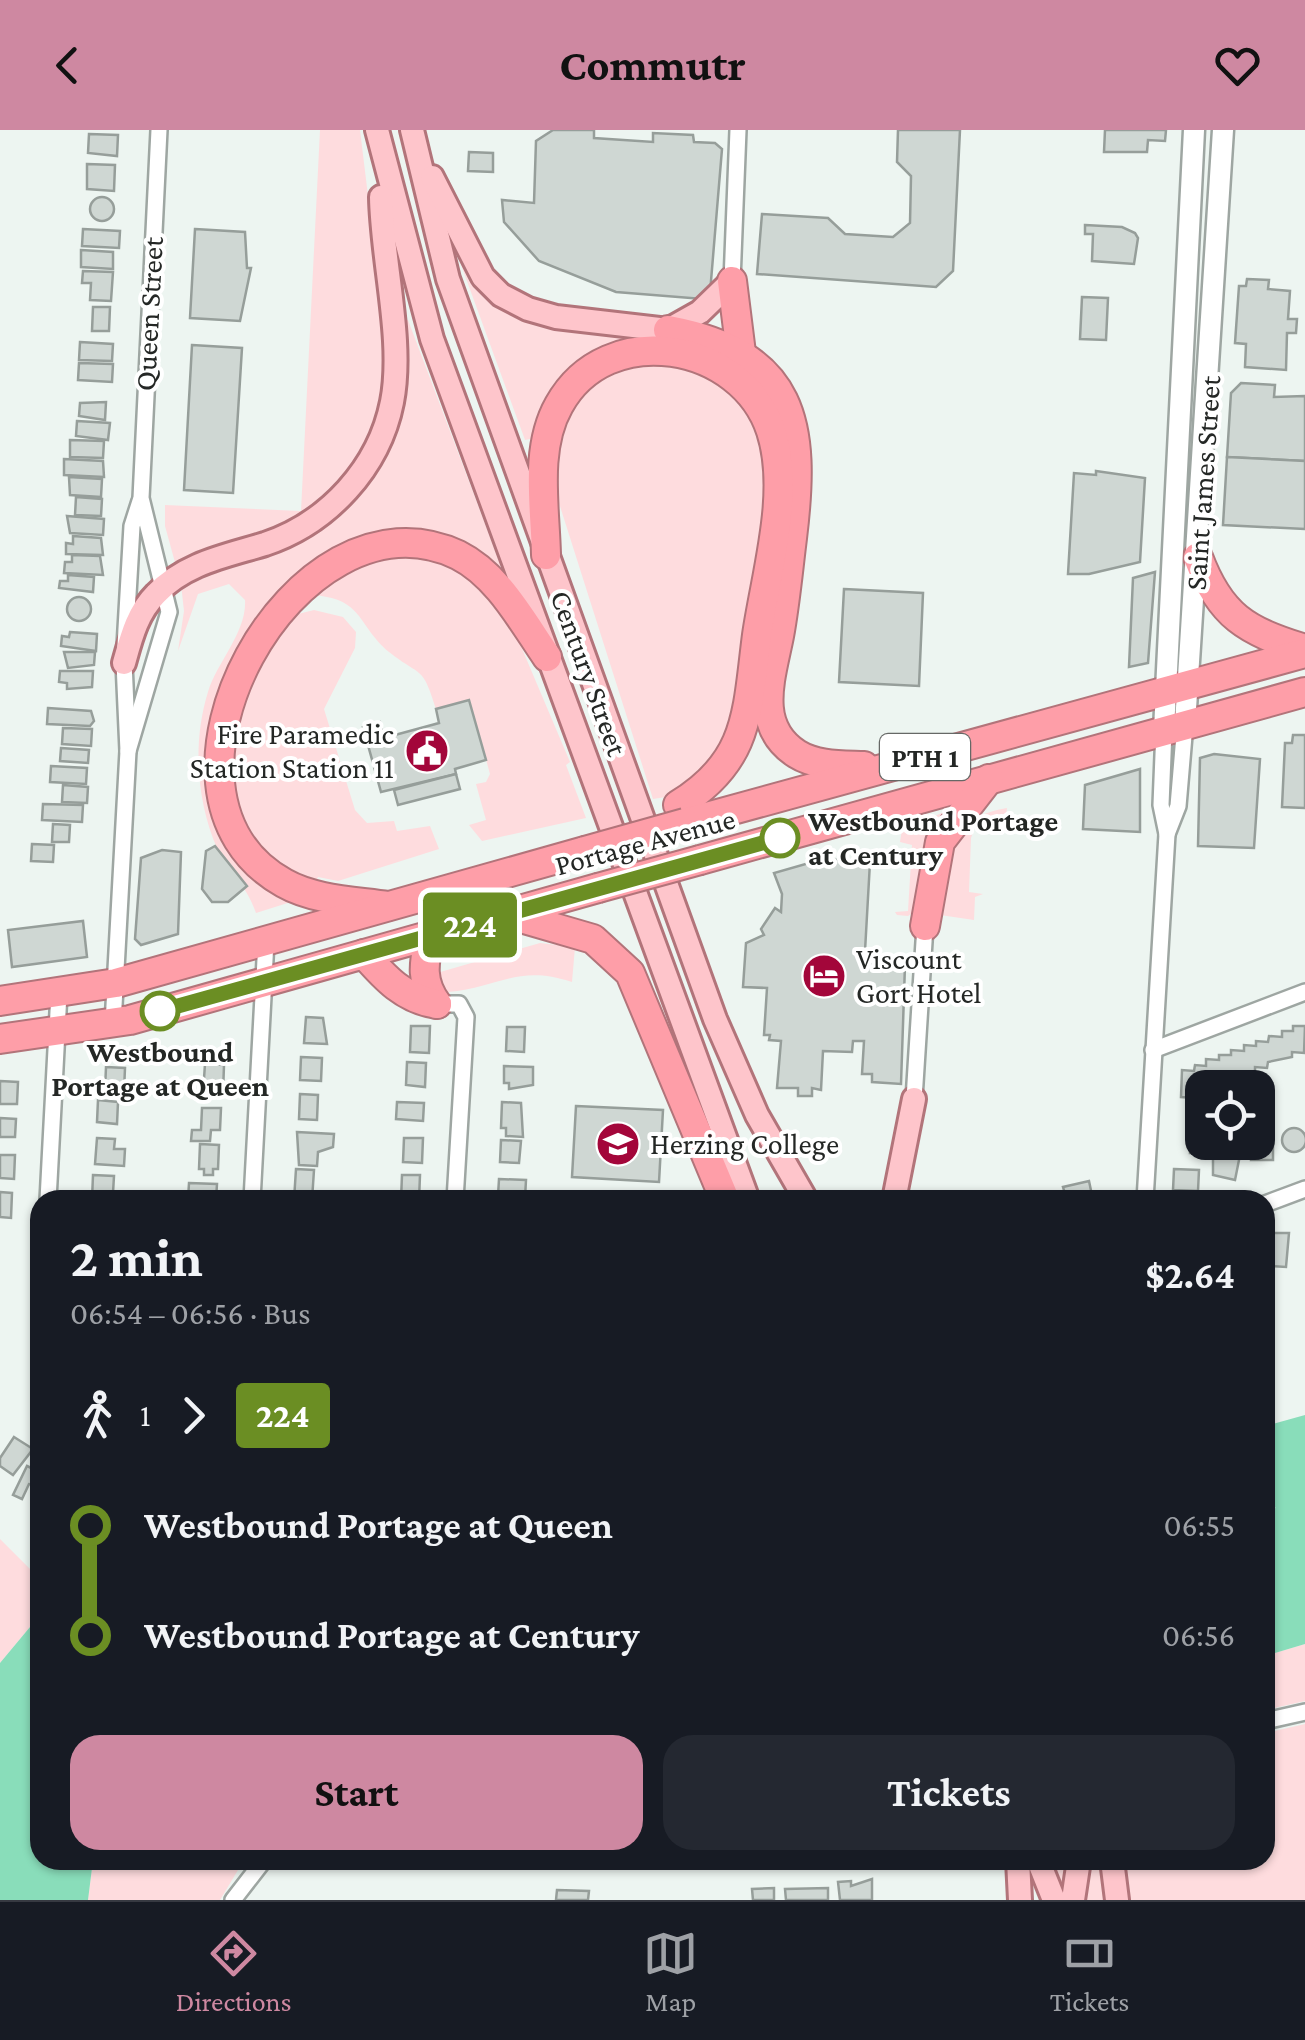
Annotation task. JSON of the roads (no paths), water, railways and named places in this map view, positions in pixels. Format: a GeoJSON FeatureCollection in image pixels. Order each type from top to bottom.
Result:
{"type":"FeatureCollection","features":[{"type":"Feature","properties":{"kind":"highway"},"geometry":{"type":"LineString","coordinates":[[732,281],[740,353]]}},
{"type":"Feature","properties":{"kind":"highway"},"geometry":{"type":"LineString","coordinates":[[668,330],[709,339],[740,353],[778,394],[799,448],[785,590],[767,688],[771,722],[789,747],[806,758],[885,768]]}},
{"type":"Feature","properties":{"kind":"highway"},"geometry":{"type":"LineString","coordinates":[[546,555],[544,465],[548,430],[566,393],[585,374],[628,353],[663,351],[714,364],[749,392],[770,431],[777,482],[744,724],[728,763],[682,814]]}},
{"type":"Feature","properties":{"kind":"highway"},"geometry":{"type":"LineString","coordinates":[[388,906],[317,895],[286,885],[260,866],[232,824],[222,788],[223,735],[241,670],[262,632],[299,592],[346,561],[383,548],[422,546],[459,556],[487,576],[548,656]]}},
{"type":"Feature","properties":{"kind":"highway"},"geometry":{"type":"LineString","coordinates":[[1198,557],[1214,594],[1232,616],[1269,638],[1305,651]]}},
{"type":"Feature","properties":{"kind":"highway","name":"Portage Avenue"},"geometry":{"type":"LineString","coordinates":[[0,1001],[116,983],[594,849],[682,814],[885,768],[1305,651]]}},
{"type":"Feature","properties":{"kind":"highway","name":"Portage Avenue"},"geometry":{"type":"LineString","coordinates":[[0,1040],[114,1024],[1305,692]]}},
{"type":"Feature","properties":{"kind":"highway"},"geometry":{"type":"LineString","coordinates":[[925,926],[940,842],[989,779]]}},
{"type":"Feature","properties":{"kind":"highway"},"geometry":{"type":"LineString","coordinates":[[506,914],[593,939],[630,972],[721,1190]]}},
{"type":"Feature","properties":{"kind":"highway"},"geometry":{"type":"LineString","coordinates":[[429,936],[423,972],[427,990],[437,1004]]}},
{"type":"Feature","properties":{"kind":"highway"},"geometry":{"type":"LineString","coordinates":[[364,954],[395,986],[414,998],[437,1004]]}},
{"type":"Feature","properties":{"kind":"main road","name":"Saint James Street"},"geometry":{"type":"LineString","coordinates":[[1174,727],[1194,130]]}},
{"type":"Feature","properties":{"kind":"main road","name":"Saint James Street"},"geometry":{"type":"LineString","coordinates":[[1177,687],[1198,557],[1223,130]]}},
{"type":"Feature","properties":{"kind":"main road"},"geometry":{"type":"LineString","coordinates":[[413,134],[470,257],[501,295],[556,318],[668,330],[700,312],[732,281]]}},
{"type":"Feature","properties":{"kind":"main road","name":"Century Street"},"geometry":{"type":"LineString","coordinates":[[413,134],[448,279],[726,1047],[756,1115],[800,1190]]}},
{"type":"Feature","properties":{"kind":"main road"},"geometry":{"type":"LineString","coordinates":[[124,663],[142,612],[165,586],[197,566],[280,538],[317,518],[355,481],[378,444],[392,402],[395,375],[382,241],[378,139]]}},
{"type":"Feature","properties":{"kind":"main road","name":"Century Street"},"geometry":{"type":"LineString","coordinates":[[378,139],[432,339],[744,1190]]}},
{"type":"Feature","properties":{"kind":"main road"},"geometry":{"type":"LineString","coordinates":[[896,1190],[914,1099]]}},
{"type":"Feature","properties":{"kind":"main road"},"geometry":{"type":"LineString","coordinates":[[1018,1870],[1020,1900]]}},
{"type":"Feature","properties":{"kind":"main road"},"geometry":{"type":"LineString","coordinates":[[1042,1870],[1054,1900]]}},
{"type":"Feature","properties":{"kind":"main road"},"geometry":{"type":"LineString","coordinates":[[1073,1900],[1078,1870]]}},
{"type":"Feature","properties":{"kind":"main road"},"geometry":{"type":"LineString","coordinates":[[1113,1870],[1117,1900]]}},
{"type":"Feature","properties":{"kind":"street","name":"Queen Street"},"geometry":{"type":"LineString","coordinates":[[128,751],[168,627],[165,586],[150,546],[141,498],[158,130]]}},
{"type":"Feature","properties":{"kind":"street"},"geometry":{"type":"LineString","coordinates":[[732,281],[738,130]]}},
{"type":"Feature","properties":{"kind":"street","name":"Queen Street"},"geometry":{"type":"LineString","coordinates":[[114,1024],[128,751],[124,663],[132,526],[141,498]]}},
{"type":"Feature","properties":{"kind":"street","name":"Saint James Street"},"geometry":{"type":"LineString","coordinates":[[1146,1190],[1167,834],[1178,806],[1174,727]]}},
{"type":"Feature","properties":{"kind":"street"},"geometry":{"type":"LineString","coordinates":[[914,1099],[925,926]]}},
{"type":"Feature","properties":{"kind":"street"},"geometry":{"type":"LineString","coordinates":[[253,1190],[266,941]]}},
{"type":"Feature","properties":{"kind":"street"},"geometry":{"type":"LineString","coordinates":[[1154,1050],[1305,992]]}},
{"type":"Feature","properties":{"kind":"street"},"geometry":{"type":"LineString","coordinates":[[49,1190],[59,994]]}},
{"type":"Feature","properties":{"kind":"street"},"geometry":{"type":"LineString","coordinates":[[437,1004],[459,1004],[466,1017],[457,1190]]}},
{"type":"Feature","properties":{"kind":"street"},"geometry":{"type":"LineString","coordinates":[[1275,1200],[1305,1189]]}},
{"type":"Feature","properties":{"kind":"street"},"geometry":{"type":"LineString","coordinates":[[1275,1719],[1305,1712]]}},
{"type":"Feature","properties":{"kind":"street"},"geometry":{"type":"LineString","coordinates":[[233,1900],[256,1870]]}},
{"type":"Feature","properties":{"kind":"place","name":"Fire Paramedic Station Station 11"},"geometry":{"type":"Point","coordinates":[427,751]}},
{"type":"Feature","properties":{"kind":"place","name":"Westbound Portage at Century"},"geometry":{"type":"Point","coordinates":[780,838]}},
{"type":"Feature","properties":{"kind":"place","name":"Viscount Gort Hotel"},"geometry":{"type":"Point","coordinates":[824,976]}},
{"type":"Feature","properties":{"kind":"place","name":"Westbound Portage at Queen"},"geometry":{"type":"Point","coordinates":[160,1011]}},
{"type":"Feature","properties":{"kind":"place","name":"Herzing College"},"geometry":{"type":"Point","coordinates":[618,1144]}}]}
